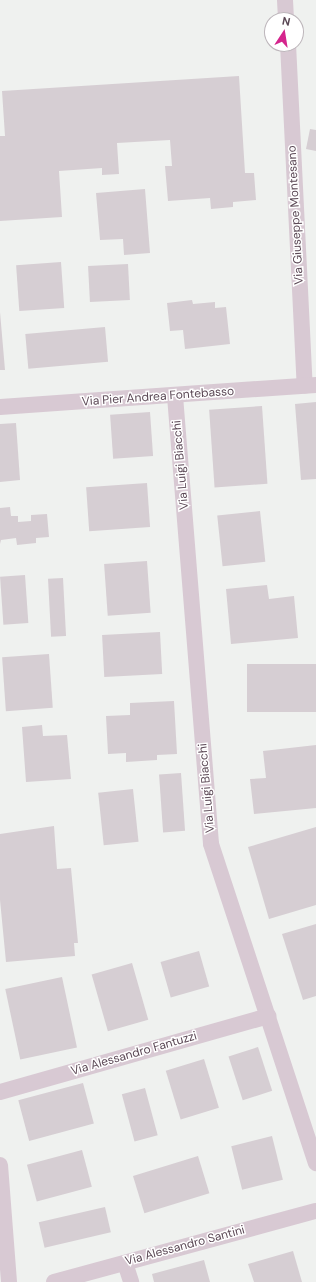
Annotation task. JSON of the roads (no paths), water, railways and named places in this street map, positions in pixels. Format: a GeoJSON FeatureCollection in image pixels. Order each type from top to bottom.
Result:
{"type":"FeatureCollection","features":[{"type":"Feature","properties":{"kind":"street"},"geometry":{"type":"LineString","coordinates":[[285,0],[286,12]]}},
{"type":"Feature","properties":{"kind":"street","name":"Via Giuseppe Montesano"},"geometry":{"type":"LineString","coordinates":[[289,52],[311,386]]}},
{"type":"Feature","properties":{"kind":"street","name":"Via Pier Andrea Fontebasso"},"geometry":{"type":"LineString","coordinates":[[0,407],[311,386]]}},
{"type":"Feature","properties":{"kind":"street","name":"Via Luigi Biacchi"},"geometry":{"type":"LineString","coordinates":[[175,396],[211,844],[316,1163]]}},
{"type":"Feature","properties":{"kind":"street","name":"Via Alessandro Fantuzzi"},"geometry":{"type":"LineString","coordinates":[[0,1092],[268,1016]]}},
{"type":"Feature","properties":{"kind":"street"},"geometry":{"type":"LineString","coordinates":[[0,1165],[9,1282]]}},
{"type":"Feature","properties":{"kind":"street","name":"Via Alessandro Santini"},"geometry":{"type":"LineString","coordinates":[[54,1282],[316,1211]]}},
{"type":"Feature","properties":{"kind":"street"},"geometry":{"type":"LineString","coordinates":[[125,1262],[131,1282]]}}]}
